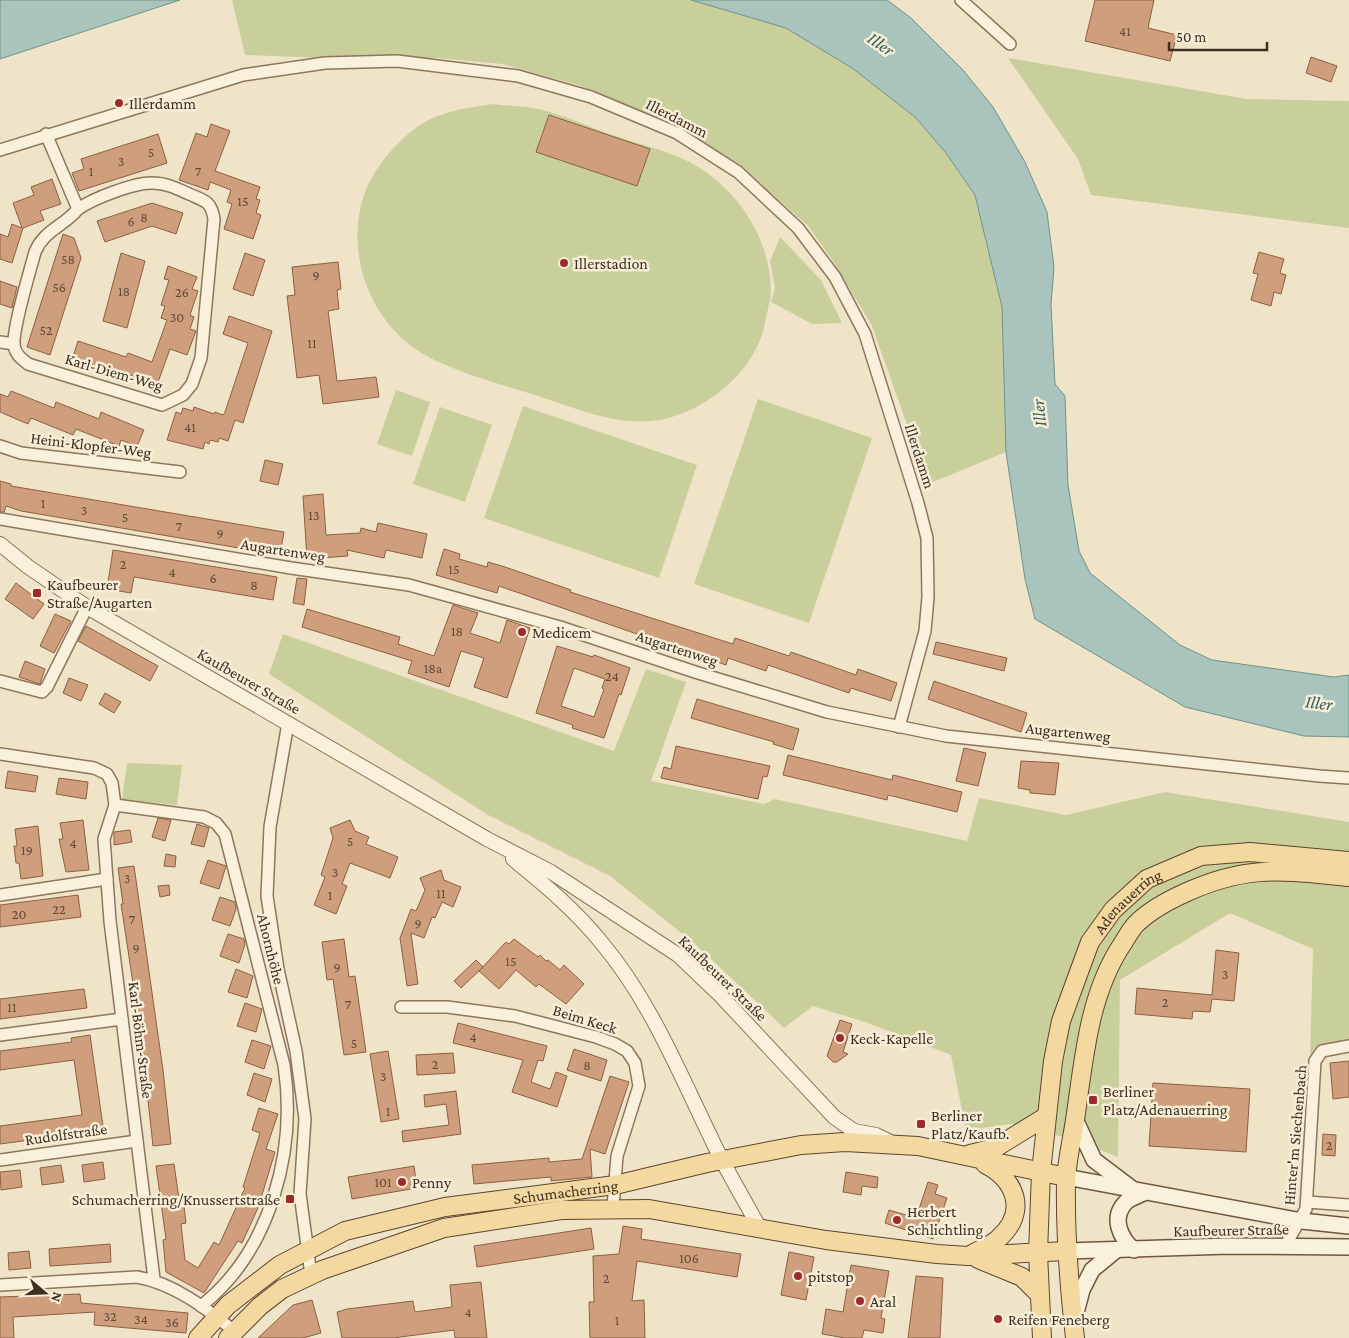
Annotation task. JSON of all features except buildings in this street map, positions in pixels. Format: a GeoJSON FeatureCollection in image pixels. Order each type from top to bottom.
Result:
{"type":"FeatureCollection","features":[{"type":"Feature","properties":{"kind":"main road","name":"Adenauerring"},"geometry":{"type":"LineString","coordinates":[[1042,1338],[1038,1253],[1041,1172],[1053,1061],[1061,1021],[1090,942],[1113,910],[1147,879],[1201,856],[1250,852],[1349,861]]}},
{"type":"Feature","properties":{"kind":"main road","name":"Adenauerring"},"geometry":{"type":"LineString","coordinates":[[1074,1331],[1066,1251],[1066,1177],[1082,1063],[1099,993],[1114,957],[1136,925],[1168,900],[1211,881],[1249,872],[1282,870],[1349,877]]}},
{"type":"Feature","properties":{"kind":"main road"},"geometry":{"type":"LineString","coordinates":[[967,1155],[996,1148],[1047,1116]]}},
{"type":"Feature","properties":{"kind":"main road"},"geometry":{"type":"LineString","coordinates":[[1075,1119],[1094,1160],[1138,1192],[1125,1203],[1120,1215],[1118,1231],[1124,1242],[1134,1250]]}},
{"type":"Feature","properties":{"kind":"main road","name":"Schumacherring"},"geometry":{"type":"LineString","coordinates":[[198,1338],[216,1316],[280,1265],[345,1231],[445,1207],[615,1185],[723,1160],[801,1145],[845,1142],[893,1144],[967,1155]]}},
{"type":"Feature","properties":{"kind":"main road"},"geometry":{"type":"LineString","coordinates":[[967,1155],[1066,1177]]}},
{"type":"Feature","properties":{"kind":"main road"},"geometry":{"type":"LineString","coordinates":[[967,1155],[998,1171],[1005,1177],[1015,1194],[1014,1218],[1006,1231],[998,1240],[968,1256]]}},
{"type":"Feature","properties":{"kind":"main road","name":"Kaufbeurer Straße"},"geometry":{"type":"LineString","coordinates":[[1066,1177],[1138,1192],[1302,1221],[1349,1226]]}},
{"type":"Feature","properties":{"kind":"main road","name":"Schumacherring"},"geometry":{"type":"LineString","coordinates":[[231,1335],[282,1289],[311,1274],[444,1228],[561,1210],[649,1209],[878,1248],[968,1256]]}},
{"type":"Feature","properties":{"kind":"main road","name":"Kaufbeurer Straße"},"geometry":{"type":"LineString","coordinates":[[1066,1251],[1229,1246],[1349,1247]]}},
{"type":"Feature","properties":{"kind":"main road"},"geometry":{"type":"LineString","coordinates":[[1074,1331],[1082,1290],[1092,1270],[1114,1250]]}},
{"type":"Feature","properties":{"kind":"main road"},"geometry":{"type":"LineString","coordinates":[[968,1256],[1066,1251]]}},
{"type":"Feature","properties":{"kind":"main road"},"geometry":{"type":"LineString","coordinates":[[968,1256],[1022,1277],[1039,1294]]}},
{"type":"Feature","properties":{"kind":"street"},"geometry":{"type":"LineString","coordinates":[[961,0],[1010,44]]}},
{"type":"Feature","properties":{"kind":"street","name":"Illerdamm"},"geometry":{"type":"LineString","coordinates":[[0,150],[46,134],[243,75],[325,63],[397,62],[518,76],[591,97],[677,133],[738,172],[798,228],[835,277],[864,334],[918,503],[927,538],[928,594],[925,631],[899,727]]}},
{"type":"Feature","properties":{"kind":"street"},"geometry":{"type":"LineString","coordinates":[[46,134],[78,209]]}},
{"type":"Feature","properties":{"kind":"street","name":"Karl-Diem-Weg"},"geometry":{"type":"LineString","coordinates":[[153,182],[167,185],[206,201],[212,207],[214,219],[201,358],[192,384],[183,395],[162,405],[28,364],[17,356],[14,344],[35,252],[40,241],[50,231],[68,222],[78,209],[94,200],[143,183],[153,182]]}},
{"type":"Feature","properties":{"kind":"street"},"geometry":{"type":"LineString","coordinates":[[0,342],[14,344]]}},
{"type":"Feature","properties":{"kind":"street","name":"Heini-Klopfer-Weg"},"geometry":{"type":"LineString","coordinates":[[0,446],[21,453],[180,472]]}},
{"type":"Feature","properties":{"kind":"street","name":"Augartenweg"},"geometry":{"type":"LineString","coordinates":[[0,519],[291,568],[409,585],[560,627],[695,672],[827,712],[899,727],[946,736],[1349,778]]}},
{"type":"Feature","properties":{"kind":"street","name":"Kaufbeurer Straße"},"geometry":{"type":"LineString","coordinates":[[0,544],[27,566],[88,607],[487,839],[551,872],[678,954],[834,1117],[854,1131],[876,1135],[893,1144]]}},
{"type":"Feature","properties":{"kind":"street"},"geometry":{"type":"LineString","coordinates":[[0,681],[42,692],[47,687],[88,607]]}},
{"type":"Feature","properties":{"kind":"street"},"geometry":{"type":"LineString","coordinates":[[288,723],[270,827],[267,896],[278,969],[296,1051],[305,1119],[300,1194],[311,1274]]}},
{"type":"Feature","properties":{"kind":"street"},"geometry":{"type":"LineString","coordinates":[[0,754],[94,768],[107,774],[112,783],[115,805]]}},
{"type":"Feature","properties":{"kind":"street","name":"Karl-Böhm-Straße"},"geometry":{"type":"LineString","coordinates":[[115,805],[104,839],[107,879],[154,1279]]}},
{"type":"Feature","properties":{"kind":"street","name":"Ahornhöhe"},"geometry":{"type":"LineString","coordinates":[[115,805],[204,817],[216,822],[225,834],[284,1065],[287,1086],[286,1141],[274,1194],[262,1224],[237,1270],[221,1290],[201,1306]]}},
{"type":"Feature","properties":{"kind":"street","name":"Kaufbeurer Straße"},"geometry":{"type":"LineString","coordinates":[[487,839],[574,911],[603,943],[629,980],[654,1022],[760,1229]]}},
{"type":"Feature","properties":{"kind":"street"},"geometry":{"type":"LineString","coordinates":[[0,895],[107,879]]}},
{"type":"Feature","properties":{"kind":"street","name":"Beim Keck"},"geometry":{"type":"LineString","coordinates":[[401,1006],[446,1007],[515,1016],[596,1037],[627,1051],[635,1063],[639,1086],[617,1156],[613,1208]]}},
{"type":"Feature","properties":{"kind":"street"},"geometry":{"type":"LineString","coordinates":[[0,1035],[122,1019]]}},
{"type":"Feature","properties":{"kind":"street","name":"Hinter'm Siechenbach"},"geometry":{"type":"LineString","coordinates":[[1285,1246],[1302,1221],[1307,1202],[1315,1061],[1322,1051],[1349,1046]]}},
{"type":"Feature","properties":{"kind":"street","name":"Rudolfstraße"},"geometry":{"type":"LineString","coordinates":[[0,1160],[137,1141]]}},
{"type":"Feature","properties":{"kind":"street"},"geometry":{"type":"LineString","coordinates":[[1307,1202],[1349,1205]]}},
{"type":"Feature","properties":{"kind":"street"},"geometry":{"type":"LineString","coordinates":[[0,1285],[137,1277],[154,1279],[216,1316],[231,1335]]}},
{"type":"Feature","properties":{"kind":"green space"},"geometry":{"type":"Polygon","coordinates":[[[232,0],[691,0],[786,28],[852,68],[915,117],[946,153],[975,195],[1002,307],[1006,452],[928,484],[872,326],[833,261],[808,226],[739,164],[672,126],[581,86],[502,64],[436,58],[397,61],[245,55],[232,0]]]}},
{"type":"Feature","properties":{"kind":"green space"},"geometry":{"type":"Polygon","coordinates":[[[1008,58],[1247,99],[1349,101],[1349,228],[1091,195],[1078,159],[1008,58]]]}},
{"type":"Feature","properties":{"kind":"green space","name":"Illerstadion"},"geometry":{"type":"Polygon","coordinates":[[[493,104],[533,108],[554,113],[681,158],[716,180],[744,211],[755,229],[763,248],[769,268],[770,297],[761,339],[754,354],[733,380],[721,391],[693,409],[661,420],[627,421],[610,418],[493,382],[439,362],[410,345],[382,315],[371,297],[364,277],[359,257],[357,236],[359,215],[364,195],[372,177],[390,152],[405,137],[430,119],[472,107],[493,104]]]}},
{"type":"Feature","properties":{"kind":"green space"},"geometry":{"type":"Polygon","coordinates":[[[780,237],[821,280],[842,323],[812,324],[771,302],[775,288],[770,261],[780,237]]]}},
{"type":"Feature","properties":{"kind":"green space"},"geometry":{"type":"Polygon","coordinates":[[[396,390],[430,402],[412,456],[377,444],[396,390]]]}},
{"type":"Feature","properties":{"kind":"green space"},"geometry":{"type":"Polygon","coordinates":[[[758,399],[872,438],[809,623],[694,584],[758,399]]]}},
{"type":"Feature","properties":{"kind":"green space"},"geometry":{"type":"Polygon","coordinates":[[[523,406],[697,465],[659,578],[484,518],[523,406]]]}},
{"type":"Feature","properties":{"kind":"green space"},"geometry":{"type":"Polygon","coordinates":[[[440,407],[492,425],[465,502],[413,484],[440,407]]]}},
{"type":"Feature","properties":{"kind":"green space"},"geometry":{"type":"Polygon","coordinates":[[[283,634],[614,751],[646,669],[686,682],[651,781],[764,804],[775,799],[967,841],[979,798],[1066,815],[1165,792],[1349,822],[1349,1051],[1310,1055],[1313,949],[1230,913],[1120,980],[1118,1157],[1075,1140],[1012,1124],[966,1130],[951,1055],[868,1023],[813,1006],[784,1028],[694,943],[610,876],[488,815],[269,674],[283,634]]]}},
{"type":"Feature","properties":{"kind":"green space"},"geometry":{"type":"Polygon","coordinates":[[[127,763],[182,765],[177,805],[122,800],[127,763]]]}},
{"type":"Feature","properties":{"kind":"water"},"geometry":{"type":"Polygon","coordinates":[[[0,0],[180,0],[0,59],[0,0]]]}},
{"type":"Feature","properties":{"kind":"water","name":"Iller"},"geometry":{"type":"Polygon","coordinates":[[[691,0],[887,0],[911,18],[963,70],[993,107],[1025,162],[1047,212],[1054,267],[1051,305],[1055,384],[1065,396],[1068,485],[1079,551],[1090,573],[1180,645],[1212,660],[1334,677],[1349,675],[1349,737],[1304,736],[1185,707],[1035,619],[1025,579],[1006,452],[1002,307],[975,195],[946,153],[915,117],[852,68],[786,28],[691,0]]]}},
{"type":"Feature","properties":{"kind":"place","name":"Illerdamm"},"geometry":{"type":"Point","coordinates":[119,103]}},
{"type":"Feature","properties":{"kind":"place","name":"Illerstadion"},"geometry":{"type":"Point","coordinates":[564,263]}},
{"type":"Feature","properties":{"kind":"place","name":"Kaufbeurer Straße/Augarten"},"geometry":{"type":"Point","coordinates":[37,593]}},
{"type":"Feature","properties":{"kind":"place","name":"Medicem"},"geometry":{"type":"Point","coordinates":[522,632]}},
{"type":"Feature","properties":{"kind":"place","name":"Keck-Kapelle"},"geometry":{"type":"Point","coordinates":[840,1038]}},
{"type":"Feature","properties":{"kind":"place","name":"Berliner Platz/Adenauerring"},"geometry":{"type":"Point","coordinates":[1093,1100]}},
{"type":"Feature","properties":{"kind":"place","name":"Berliner Platz/Kaufb."},"geometry":{"type":"Point","coordinates":[921,1124]}},
{"type":"Feature","properties":{"kind":"place","name":"Penny"},"geometry":{"type":"Point","coordinates":[402,1182]}},
{"type":"Feature","properties":{"kind":"place","name":"Schumacherring/Knussertstraße"},"geometry":{"type":"Point","coordinates":[290,1199]}},
{"type":"Feature","properties":{"kind":"place","name":"Herbert Schlichtling"},"geometry":{"type":"Point","coordinates":[897,1220]}},
{"type":"Feature","properties":{"kind":"place","name":"pitstop"},"geometry":{"type":"Point","coordinates":[798,1276]}},
{"type":"Feature","properties":{"kind":"place","name":"Aral"},"geometry":{"type":"Point","coordinates":[860,1301]}},
{"type":"Feature","properties":{"kind":"place","name":"Reifen Feneberg"},"geometry":{"type":"Point","coordinates":[998,1319]}}]}
